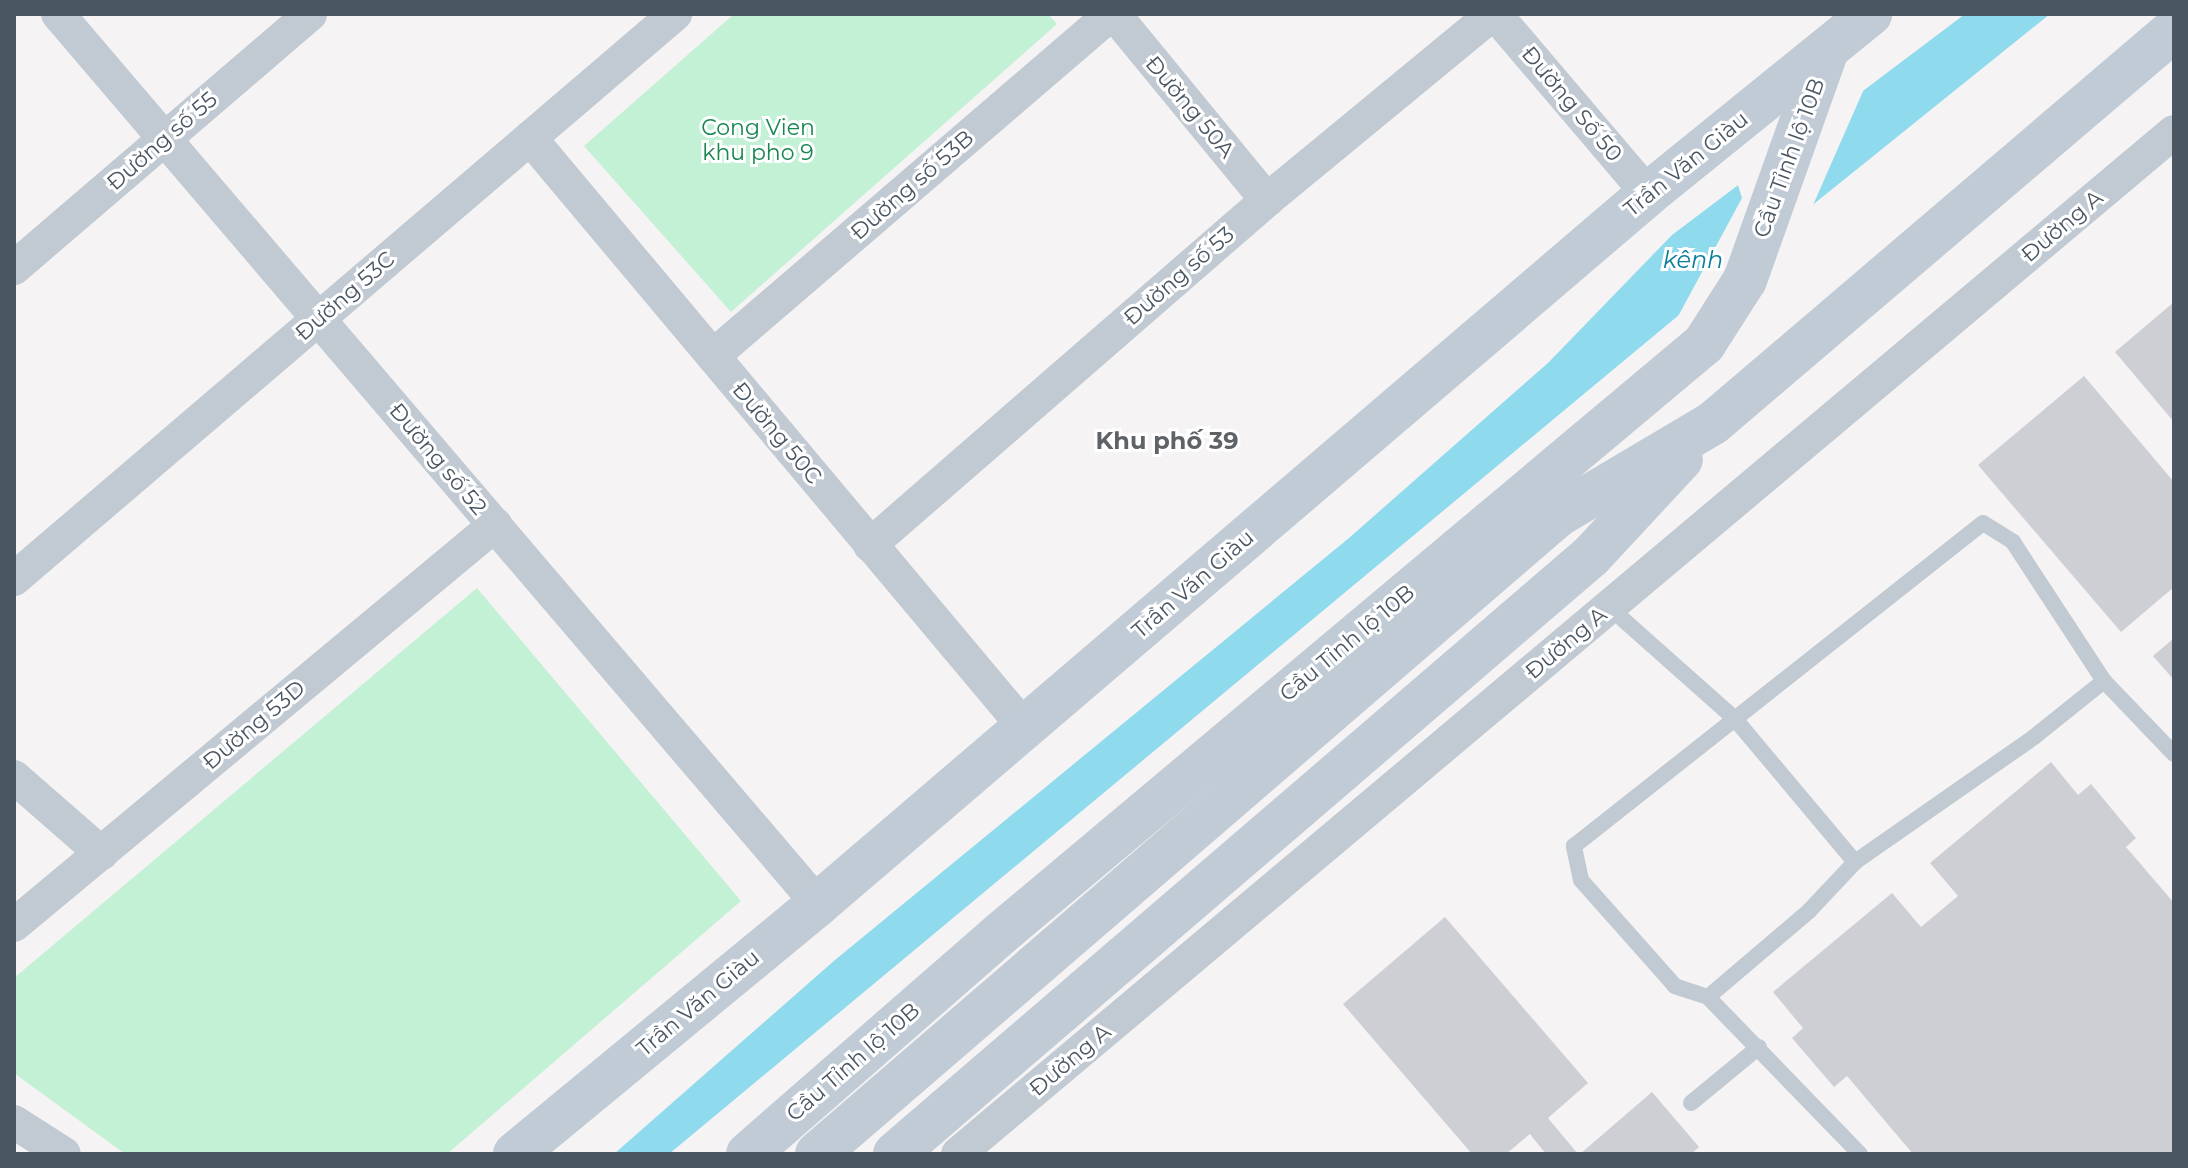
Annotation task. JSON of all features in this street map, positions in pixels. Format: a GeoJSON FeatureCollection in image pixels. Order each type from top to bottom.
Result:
{"type":"FeatureCollection","features":[{"type":"Feature","properties":{"kind":"main road","name":"Trần Văn Giàu"},"geometry":{"type":"LineString","coordinates":[[515,1154],[818,904],[1648,194],[1870,14]]}},
{"type":"Feature","properties":{"kind":"main road"},"geometry":{"type":"LineString","coordinates":[[895,1154],[1591,556],[1703,429],[2174,30]]}},
{"type":"Feature","properties":{"kind":"main road","name":"Cầu Tỉnh lộ 10B"},"geometry":{"type":"LineString","coordinates":[[748,1154],[1000,934],[1704,344],[1745,280],[1828,49]]}},
{"type":"Feature","properties":{"kind":"main road","name":"Cầu Tỉnh lộ 10B"},"geometry":{"type":"LineString","coordinates":[[817,1154],[1558,515],[1703,429]]}},
{"type":"Feature","properties":{"kind":"street","name":"Đường số 52"},"geometry":{"type":"LineString","coordinates":[[58,14],[818,904]]}},
{"type":"Feature","properties":{"kind":"street","name":"Đường số 55"},"geometry":{"type":"LineString","coordinates":[[14,268],[310,14]]}},
{"type":"Feature","properties":{"kind":"street","name":"Đường 53C"},"geometry":{"type":"LineString","coordinates":[[14,579],[675,14]]}},
{"type":"Feature","properties":{"kind":"street","name":"Đường 50A"},"geometry":{"type":"LineString","coordinates":[[1113,14],[1267,200]]}},
{"type":"Feature","properties":{"kind":"street","name":"Đường số 53B"},"geometry":{"type":"LineString","coordinates":[[713,356],[1113,14]]}},
{"type":"Feature","properties":{"kind":"street","name":"Đường số 53"},"geometry":{"type":"LineString","coordinates":[[870,545],[1267,200],[1494,14]]}},
{"type":"Feature","properties":{"kind":"street","name":"Đường Số 50"},"geometry":{"type":"LineString","coordinates":[[1494,14],[1648,194]]}},
{"type":"Feature","properties":{"kind":"street","name":"Đường A"},"geometry":{"type":"LineString","coordinates":[[958,1154],[2174,132]]}},
{"type":"Feature","properties":{"kind":"street","name":"Đường 50C"},"geometry":{"type":"LineString","coordinates":[[530,138],[1025,728]]}},
{"type":"Feature","properties":{"kind":"street","name":"Đường 53D"},"geometry":{"type":"LineString","coordinates":[[14,925],[495,525]]}},
{"type":"Feature","properties":{"kind":"street"},"geometry":{"type":"LineString","coordinates":[[14,777],[101,853]]}},
{"type":"Feature","properties":{"kind":"street"},"geometry":{"type":"LineString","coordinates":[[14,1122],[64,1154]]}},
{"type":"Feature","properties":{"kind":"lane"},"geometry":{"type":"LineString","coordinates":[[1860,1154],[1708,997],[1675,986],[1581,880],[1574,846],[1983,523],[2013,542],[2104,681],[2174,754]]}},
{"type":"Feature","properties":{"kind":"lane"},"geometry":{"type":"LineString","coordinates":[[1609,607],[1735,719],[1855,862]]}},
{"type":"Feature","properties":{"kind":"lane"},"geometry":{"type":"LineString","coordinates":[[1708,997],[1809,911],[1855,862],[2034,737],[2104,681]]}},
{"type":"Feature","properties":{"kind":"lane"},"geometry":{"type":"LineString","coordinates":[[1691,1103],[1759,1047]]}},
{"type":"Feature","properties":{"kind":"green space","name":"Cong Vien khu pho 9"},"geometry":{"type":"Polygon","coordinates":[[[734,14],[1048,14],[1057,24],[731,312],[584,146],[734,14]]]}},
{"type":"Feature","properties":{"kind":"green space"},"geometry":{"type":"Polygon","coordinates":[[[477,588],[741,901],[447,1154],[125,1154],[14,1073],[14,978],[477,588]]]}},
{"type":"Feature","properties":{"kind":"water","name":"kênh"},"geometry":{"type":"Polygon","coordinates":[[[1965,14],[2050,14],[1774,236],[669,1154],[614,1154],[835,960],[1349,538],[1548,363],[1672,235],[1965,14]]]}},
{"type":"Feature","properties":{"kind":"pier"},"geometry":{"type":"Polygon","coordinates":[[[1864,89],[1810,212],[1675,322],[1742,198],[1737,182],[1864,89]]]}},
{"type":"Feature","properties":{"kind":"building"},"geometry":{"type":"Polygon","coordinates":[[[2174,302],[2174,422],[2115,352],[2174,302]]]}},
{"type":"Feature","properties":{"kind":"building"},"geometry":{"type":"Polygon","coordinates":[[[2084,376],[2174,482],[2174,587],[2121,632],[1978,465],[2084,376]]]}},
{"type":"Feature","properties":{"kind":"building"},"geometry":{"type":"Polygon","coordinates":[[[2174,638],[2174,680],[2153,656],[2174,638]]]}},
{"type":"Feature","properties":{"kind":"building"},"geometry":{"type":"Polygon","coordinates":[[[2051,762],[2078,795],[2091,784],[2136,838],[2126,847],[2174,903],[2174,1154],[1913,1154],[1847,1076],[1834,1087],[1792,1038],[1803,1028],[1773,992],[1892,893],[1921,927],[1958,896],[1930,863],[2051,762]]]}},
{"type":"Feature","properties":{"kind":"building"},"geometry":{"type":"Polygon","coordinates":[[[1445,917],[1588,1083],[1548,1118],[1578,1154],[1546,1154],[1530,1134],[1506,1154],[1472,1154],[1343,1004],[1445,917]]]}},
{"type":"Feature","properties":{"kind":"building"},"geometry":{"type":"Polygon","coordinates":[[[1652,1092],[1699,1147],[1691,1154],[1580,1154],[1652,1092]]]}},
{"type":"Feature","properties":{"kind":"district","name":"Khu phố 39"},"geometry":{"type":"Point","coordinates":[1167,441]}}]}
